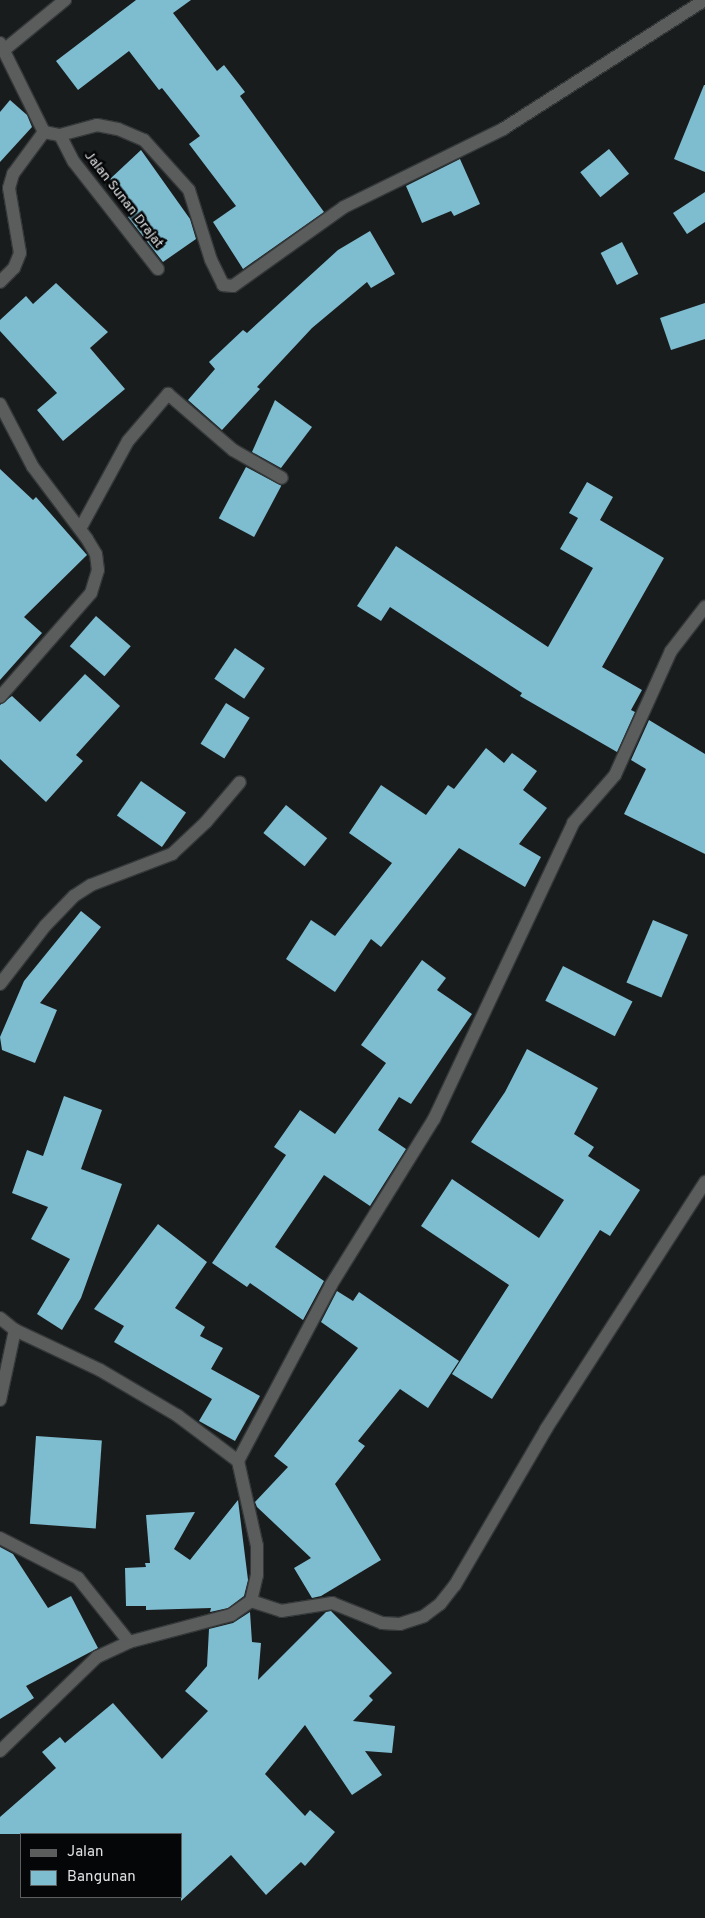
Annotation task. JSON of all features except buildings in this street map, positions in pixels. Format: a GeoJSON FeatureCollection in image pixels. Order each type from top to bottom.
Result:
{"type":"FeatureCollection","features":[{"type":"Feature","properties":{"kind":"street"},"geometry":{"type":"LineString","coordinates":[[44,132],[2,47],[65,0]]}},
{"type":"Feature","properties":{"kind":"street"},"geometry":{"type":"LineString","coordinates":[[44,132],[60,135],[97,125],[118,129],[144,140],[188,190],[211,260],[222,285],[233,286],[344,207],[503,129],[705,0]]}},
{"type":"Feature","properties":{"kind":"street"},"geometry":{"type":"LineString","coordinates":[[0,282],[14,268],[20,253],[9,188],[13,174],[44,132]]}},
{"type":"Feature","properties":{"kind":"street","name":"Jalan Sunan Drajat"},"geometry":{"type":"LineString","coordinates":[[60,135],[74,162],[158,269]]}},
{"type":"Feature","properties":{"kind":"street"},"geometry":{"type":"LineString","coordinates":[[80,529],[128,441],[168,394],[233,450],[282,478]]}},
{"type":"Feature","properties":{"kind":"street"},"geometry":{"type":"LineString","coordinates":[[0,404],[32,467],[80,529],[96,554],[98,570],[91,593],[0,697]]}},
{"type":"Feature","properties":{"kind":"street"},"geometry":{"type":"LineString","coordinates":[[0,1751],[90,1662],[129,1642],[231,1615],[251,1601],[257,1575],[257,1546],[238,1461],[330,1285],[434,1119],[573,823],[615,775],[671,651],[705,607]]}},
{"type":"Feature","properties":{"kind":"street"},"geometry":{"type":"LineString","coordinates":[[0,984],[45,926],[74,896],[91,885],[172,854],[206,822],[240,782]]}},
{"type":"Feature","properties":{"kind":"street"},"geometry":{"type":"LineString","coordinates":[[251,1601],[281,1611],[332,1603],[382,1622],[400,1624],[414,1621],[440,1604],[456,1585],[546,1429],[705,1182]]}},
{"type":"Feature","properties":{"kind":"street"},"geometry":{"type":"LineString","coordinates":[[0,1318],[15,1330],[108,1374],[178,1416],[238,1461]]}},
{"type":"Feature","properties":{"kind":"street"},"geometry":{"type":"LineString","coordinates":[[0,1400],[15,1330]]}},
{"type":"Feature","properties":{"kind":"street"},"geometry":{"type":"LineString","coordinates":[[0,1538],[78,1578],[129,1642]]}}]}
